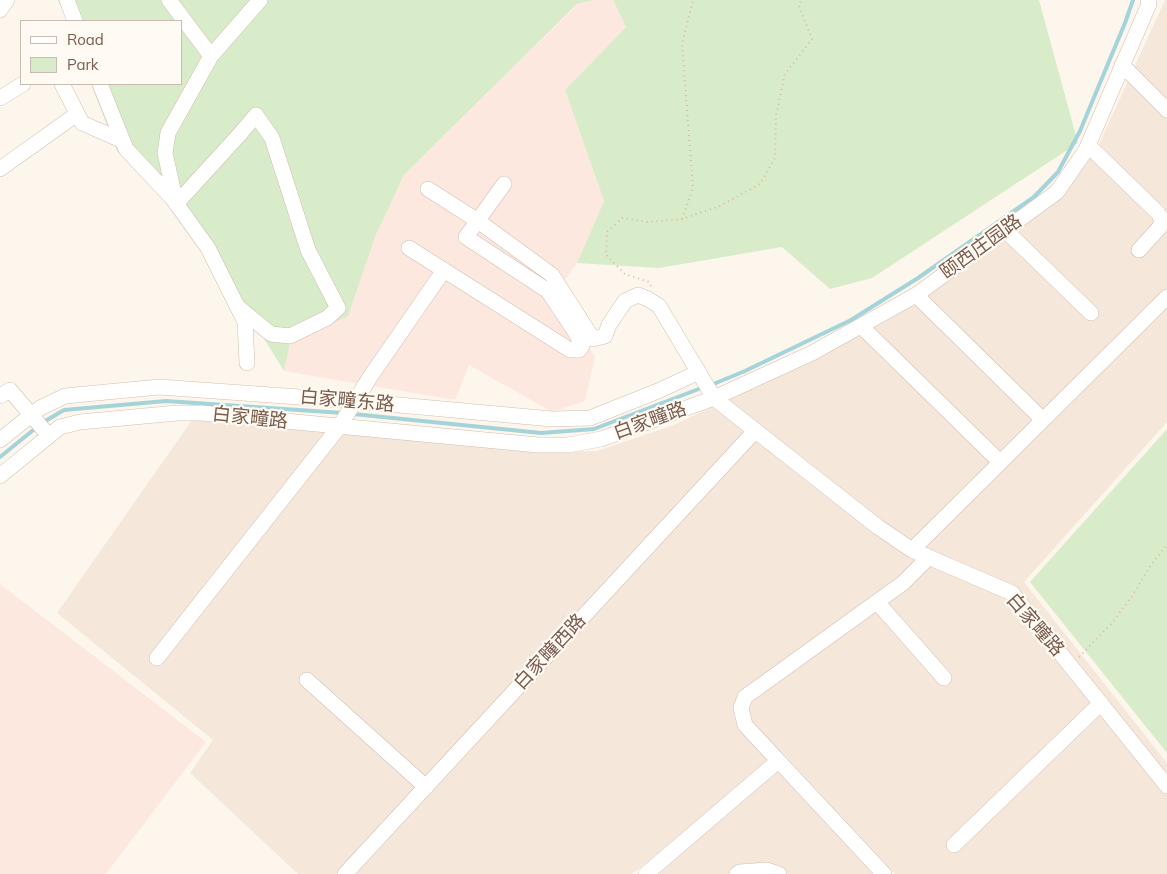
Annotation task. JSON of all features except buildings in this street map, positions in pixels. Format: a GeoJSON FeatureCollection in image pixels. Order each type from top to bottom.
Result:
{"type":"FeatureCollection","features":[{"type":"Feature","properties":{"kind":"street"},"geometry":{"type":"LineString","coordinates":[[0,10],[7,0]]}},
{"type":"Feature","properties":{"kind":"street"},"geometry":{"type":"LineString","coordinates":[[56,0],[70,10]]}},
{"type":"Feature","properties":{"kind":"street"},"geometry":{"type":"LineString","coordinates":[[169,0],[212,56]]}},
{"type":"Feature","properties":{"kind":"street"},"geometry":{"type":"LineString","coordinates":[[176,204],[165,153],[168,133],[212,56],[260,0]]}},
{"type":"Feature","properties":{"kind":"street","name":"颐西庄园路"},"geometry":{"type":"LineString","coordinates":[[707,386],[812,354],[862,327],[916,295],[1056,192],[1088,145],[1149,4],[1148,0]]}},
{"type":"Feature","properties":{"kind":"street"},"geometry":{"type":"LineString","coordinates":[[1122,65],[1167,110]]}},
{"type":"Feature","properties":{"kind":"street"},"geometry":{"type":"LineString","coordinates":[[0,98],[21,85]]}},
{"type":"Feature","properties":{"kind":"street"},"geometry":{"type":"LineString","coordinates":[[62,85],[82,124],[123,141]]}},
{"type":"Feature","properties":{"kind":"street"},"geometry":{"type":"LineString","coordinates":[[100,85],[126,148],[176,204],[208,248],[245,322],[247,363]]}},
{"type":"Feature","properties":{"kind":"street"},"geometry":{"type":"LineString","coordinates":[[0,169],[77,114]]}},
{"type":"Feature","properties":{"kind":"street"},"geometry":{"type":"LineString","coordinates":[[176,204],[256,115],[272,138],[308,250],[338,308],[327,318],[290,336],[271,334],[238,307]]}},
{"type":"Feature","properties":{"kind":"street"},"geometry":{"type":"LineString","coordinates":[[1088,145],[1163,221],[1159,228],[1138,250]]}},
{"type":"Feature","properties":{"kind":"street"},"geometry":{"type":"LineString","coordinates":[[410,248],[570,350],[579,350],[582,346],[576,333],[548,291],[466,237],[504,184]]}},
{"type":"Feature","properties":{"kind":"street"},"geometry":{"type":"LineString","coordinates":[[428,189],[478,221],[552,275],[594,339],[605,336],[609,324],[625,301],[638,295],[659,306],[707,386]]}},
{"type":"Feature","properties":{"kind":"street"},"geometry":{"type":"LineString","coordinates":[[1005,230],[1092,313]]}},
{"type":"Feature","properties":{"kind":"street"},"geometry":{"type":"LineString","coordinates":[[157,658],[347,414],[370,377],[444,270]]}},
{"type":"Feature","properties":{"kind":"street"},"geometry":{"type":"LineString","coordinates":[[916,295],[1043,420]]}},
{"type":"Feature","properties":{"kind":"street"},"geometry":{"type":"LineString","coordinates":[[912,550],[1166,300]]}},
{"type":"Feature","properties":{"kind":"street"},"geometry":{"type":"LineString","coordinates":[[862,327],[1000,462]]}},
{"type":"Feature","properties":{"kind":"street","name":"白家疃路"},"geometry":{"type":"LineString","coordinates":[[0,476],[40,425],[60,427],[80,422],[176,413],[347,414],[538,445],[568,445],[601,439],[707,386],[755,431],[878,528],[912,550],[1012,593],[1167,786]]}},
{"type":"Feature","properties":{"kind":"street","name":"白家疃东路"},"geometry":{"type":"LineString","coordinates":[[0,440],[40,425],[40,408],[65,396],[159,387],[347,414],[552,419],[590,418],[658,391],[707,386]]}},
{"type":"Feature","properties":{"kind":"street"},"geometry":{"type":"LineString","coordinates":[[0,396],[10,390],[40,425]]}},
{"type":"Feature","properties":{"kind":"street","name":"白家疃西路"},"geometry":{"type":"LineString","coordinates":[[345,874],[755,431]]}},
{"type":"Feature","properties":{"kind":"street"},"geometry":{"type":"LineString","coordinates":[[884,874],[745,724],[740,708],[745,697],[904,583],[929,558]]}},
{"type":"Feature","properties":{"kind":"street"},"geometry":{"type":"LineString","coordinates":[[877,602],[944,678]]}},
{"type":"Feature","properties":{"kind":"street"},"geometry":{"type":"LineString","coordinates":[[307,680],[426,787]]}},
{"type":"Feature","properties":{"kind":"street"},"geometry":{"type":"LineString","coordinates":[[954,845],[1101,703]]}},
{"type":"Feature","properties":{"kind":"street"},"geometry":{"type":"LineString","coordinates":[[646,874],[778,761]]}},
{"type":"Feature","properties":{"kind":"street"},"geometry":{"type":"LineString","coordinates":[[737,874],[740,872],[767,870],[779,874]]}},
{"type":"Feature","properties":{"kind":"path"},"geometry":{"type":"LineString","coordinates":[[682,219],[693,188],[682,44],[693,0]]}},
{"type":"Feature","properties":{"kind":"path"},"geometry":{"type":"LineString","coordinates":[[659,306],[649,282],[625,274],[606,256],[607,232],[622,218],[648,222],[682,219],[720,206],[760,184],[775,158],[776,114],[784,74],[812,39],[799,6],[801,0]]}},
{"type":"Feature","properties":{"kind":"path"},"geometry":{"type":"LineString","coordinates":[[1071,666],[1113,622],[1151,565],[1167,545]]}},
{"type":"Feature","properties":{"kind":"shaded area"},"geometry":{"type":"Polygon","coordinates":[[[594,0],[613,0],[626,27],[565,90],[604,201],[577,263],[555,294],[595,357],[585,401],[552,412],[469,365],[455,400],[284,371],[290,343],[375,237],[404,175],[578,4],[594,0]]]}},
{"type":"Feature","properties":{"kind":"shaded area"},"geometry":{"type":"Polygon","coordinates":[[[1165,0],[1167,0],[1167,422],[1024,582],[1167,763],[1167,874],[895,874],[782,752],[632,874],[298,874],[190,773],[213,740],[57,613],[192,420],[552,452],[597,451],[674,425],[826,353],[968,268],[1059,195],[1095,153],[1165,0]]]}},
{"type":"Feature","properties":{"kind":"shaded area"},"geometry":{"type":"Polygon","coordinates":[[[0,584],[206,742],[106,874],[0,874],[0,584]]]}},
{"type":"Feature","properties":{"kind":"shaded area"},"geometry":{"type":"Polygon","coordinates":[[[776,770],[874,874],[659,874],[776,770]]]}},
{"type":"Feature","properties":{"kind":"green space"},"geometry":{"type":"Polygon","coordinates":[[[58,0],[594,0],[577,4],[404,175],[375,237],[348,316],[290,343],[284,371],[194,225],[117,151],[91,85],[182,85],[182,20],[67,20],[58,0]]]}},
{"type":"Feature","properties":{"kind":"green space"},"geometry":{"type":"Polygon","coordinates":[[[613,0],[1039,0],[1078,143],[872,278],[830,289],[782,247],[659,268],[577,263],[604,201],[565,90],[626,27],[613,0]]]}},
{"type":"Feature","properties":{"kind":"green space"},"geometry":{"type":"Polygon","coordinates":[[[1167,429],[1167,753],[1030,582],[1167,429]]]}},
{"type":"Feature","properties":{"kind":"waterway"},"geometry":{"type":"LineString","coordinates":[[711,385],[745,371],[851,320],[918,278],[1034,197],[1058,172],[1080,131],[1133,0]]}},
{"type":"Feature","properties":{"kind":"waterway"},"geometry":{"type":"LineString","coordinates":[[353,414],[541,433],[594,429],[704,387]]}},
{"type":"Feature","properties":{"kind":"waterway"},"geometry":{"type":"LineString","coordinates":[[42,423],[64,410],[166,401],[343,413]]}},
{"type":"Feature","properties":{"kind":"waterway"},"geometry":{"type":"LineString","coordinates":[[0,457],[37,427]]}}]}
